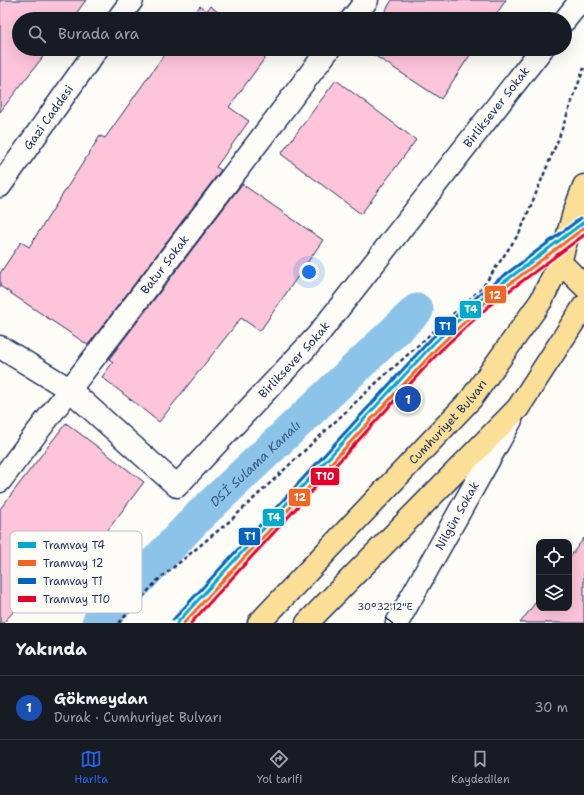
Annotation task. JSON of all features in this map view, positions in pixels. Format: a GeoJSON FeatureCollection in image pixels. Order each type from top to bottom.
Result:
{"type":"FeatureCollection","features":[{"type":"Feature","properties":{"kind":"main road","name":"Cumhuriyet Bulvarı"},"geometry":{"type":"LineString","coordinates":[[259,623],[472,399],[541,301],[579,218],[584,186]]}},
{"type":"Feature","properties":{"kind":"main road"},"geometry":{"type":"LineString","coordinates":[[560,262],[584,286]]}},
{"type":"Feature","properties":{"kind":"main road"},"geometry":{"type":"LineString","coordinates":[[307,623],[518,408],[584,306]]}},
{"type":"Feature","properties":{"kind":"street"},"geometry":{"type":"LineString","coordinates":[[123,12],[132,0]]}},
{"type":"Feature","properties":{"kind":"street"},"geometry":{"type":"LineString","coordinates":[[358,12],[367,0]]}},
{"type":"Feature","properties":{"kind":"street"},"geometry":{"type":"LineString","coordinates":[[571,12],[581,0]]}},
{"type":"Feature","properties":{"kind":"street","name":"Gazi Caddesi"},"geometry":{"type":"LineString","coordinates":[[0,186],[92,56]]}},
{"type":"Feature","properties":{"kind":"street","name":"Batur Sokak"},"geometry":{"type":"LineString","coordinates":[[0,481],[324,56]]}},
{"type":"Feature","properties":{"kind":"street","name":"Birliksever Sokak"},"geometry":{"type":"LineString","coordinates":[[0,347],[69,389],[177,486],[317,336],[537,56]]}},
{"type":"Feature","properties":{"kind":"street","name":"Nilgün Sokak"},"geometry":{"type":"LineString","coordinates":[[397,623],[518,408]]}},
{"type":"Feature","properties":{"kind":"path"},"geometry":{"type":"LineString","coordinates":[[142,598],[157,582],[231,520],[374,385],[482,288],[520,232],[558,140],[584,68]]}},
{"type":"Feature","properties":{"kind":"path"},"geometry":{"type":"LineString","coordinates":[[119,623],[128,613]]}},
{"type":"Feature","properties":{"kind":"building"},"geometry":{"type":"Polygon","coordinates":[[[0,0],[86,0],[77,12],[12,12],[12,56],[44,56],[0,112],[0,0]]]}},
{"type":"Feature","properties":{"kind":"building"},"geometry":{"type":"Polygon","coordinates":[[[392,0],[506,0],[498,12],[384,12],[392,0]]]}},
{"type":"Feature","properties":{"kind":"building"},"geometry":{"type":"Polygon","coordinates":[[[200,6],[207,11],[210,6],[218,12],[195,12],[200,6]]]}},
{"type":"Feature","properties":{"kind":"building"},"geometry":{"type":"Polygon","coordinates":[[[163,56],[266,56],[229,107],[249,121],[216,167],[221,170],[88,345],[0,286],[0,273],[21,242],[29,247],[100,136],[105,138],[163,56]]]}},
{"type":"Feature","properties":{"kind":"building"},"geometry":{"type":"Polygon","coordinates":[[[376,56],[469,56],[441,99],[376,56]]]}},
{"type":"Feature","properties":{"kind":"building"},"geometry":{"type":"Polygon","coordinates":[[[336,80],[416,140],[361,214],[281,154],[336,80]]]}},
{"type":"Feature","properties":{"kind":"building"},"geometry":{"type":"Polygon","coordinates":[[[242,184],[323,240],[260,331],[241,318],[159,422],[102,377],[113,362],[109,359],[242,184]]]}},
{"type":"Feature","properties":{"kind":"building"},"geometry":{"type":"Polygon","coordinates":[[[66,423],[144,482],[107,531],[10,531],[10,613],[12,613],[3,623],[0,623],[0,509],[66,423]]]}},
{"type":"Feature","properties":{"kind":"building"},"geometry":{"type":"Polygon","coordinates":[[[584,538],[584,623],[520,623],[536,602],[536,611],[572,611],[572,554],[584,538]]]}},
{"type":"Feature","properties":{"kind":"waterway","name":"DSİ Sulama Kanalı"},"geometry":{"type":"LineString","coordinates":[[142,576],[197,518],[417,310]]}},
{"type":"Feature","properties":{"kind":"waterway","name":"DSİ Sulama Kanalı"},"geometry":{"type":"LineString","coordinates":[[98,623],[107,613]]}},
{"type":"Feature","properties":{"kind":"tram line","name":"T1"},"geometry":{"type":"LineString","coordinates":[[173,620],[431,339],[481,293],[581,218]]}},
{"type":"Feature","properties":{"kind":"tram line","name":"T4"},"geometry":{"type":"LineString","coordinates":[[177,623],[434,343],[484,297],[584,222]]}},
{"type":"Feature","properties":{"kind":"tram line","name":"12"},"geometry":{"type":"LineString","coordinates":[[184,623],[438,347],[487,301],[584,228]]}},
{"type":"Feature","properties":{"kind":"tram line","name":"T10"},"geometry":{"type":"LineString","coordinates":[[191,623],[441,350],[490,305],[584,235]]}},
{"type":"Feature","properties":{"kind":"place","name":"Gökmeydan"},"geometry":{"type":"Point","coordinates":[408,399]}}]}
